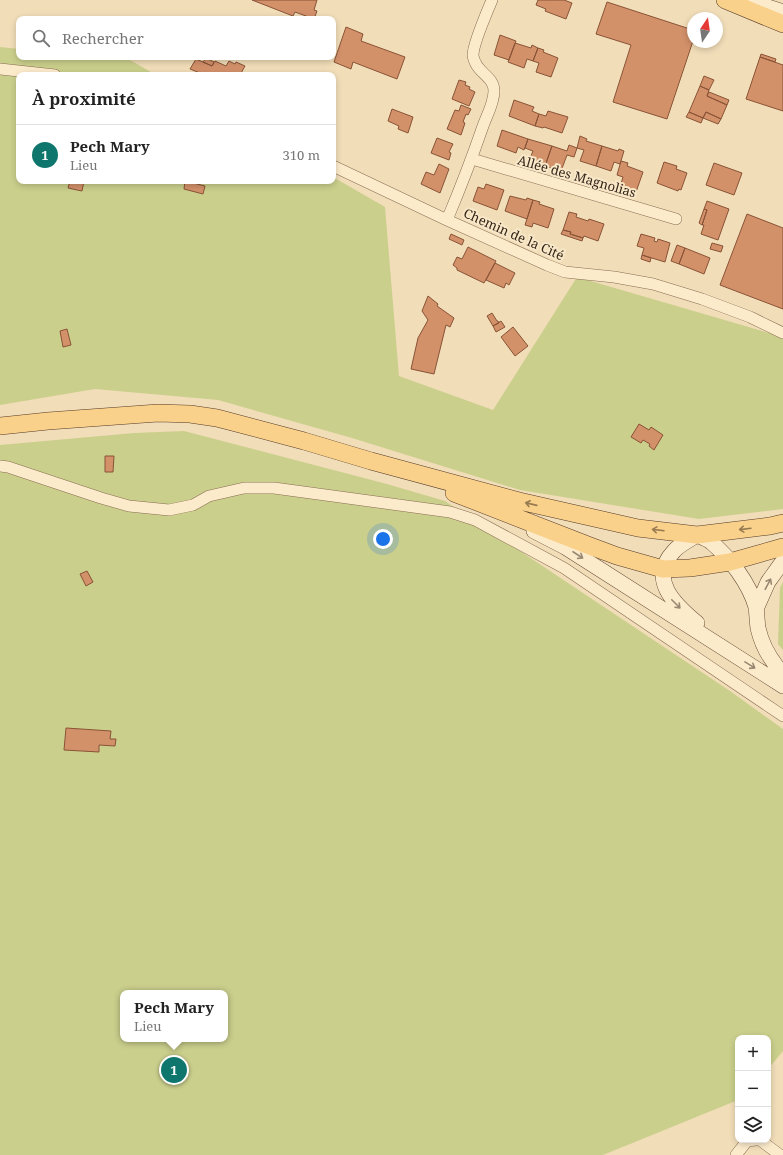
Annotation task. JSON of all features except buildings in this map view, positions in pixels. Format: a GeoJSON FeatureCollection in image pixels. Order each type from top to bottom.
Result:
{"type":"FeatureCollection","features":[{"type":"Feature","properties":{"kind":"main road"},"geometry":{"type":"LineString","coordinates":[[725,0],[783,24]]}},
{"type":"Feature","properties":{"kind":"main road"},"geometry":{"type":"LineString","coordinates":[[0,426],[158,413],[190,414],[218,418],[519,501],[638,528],[697,535],[783,523]]}},
{"type":"Feature","properties":{"kind":"main road"},"geometry":{"type":"LineString","coordinates":[[371,461],[618,556],[663,569],[690,568],[730,562],[783,547]]}},
{"type":"Feature","properties":{"kind":"street"},"geometry":{"type":"LineString","coordinates":[[447,220],[472,159],[493,100],[494,90],[488,77],[475,63],[473,55],[492,0]]}},
{"type":"Feature","properties":{"kind":"street"},"geometry":{"type":"LineString","coordinates":[[747,0],[783,12]]}},
{"type":"Feature","properties":{"kind":"street"},"geometry":{"type":"LineString","coordinates":[[0,69],[28,72]]}},
{"type":"Feature","properties":{"kind":"street","name":"Allée des Magnolias"},"geometry":{"type":"LineString","coordinates":[[472,159],[676,219]]}},
{"type":"Feature","properties":{"kind":"street","name":"Chemin de la Cité"},"geometry":{"type":"LineString","coordinates":[[336,167],[447,220],[565,272],[614,277],[652,284],[702,299],[783,333]]}},
{"type":"Feature","properties":{"kind":"street"},"geometry":{"type":"LineString","coordinates":[[0,466],[8,467],[129,506],[169,510],[193,505],[210,496],[244,488],[274,488],[450,512],[469,518],[564,568],[783,716]]}},
{"type":"Feature","properties":{"kind":"street"},"geometry":{"type":"LineString","coordinates":[[468,499],[566,547],[783,686]]}},
{"type":"Feature","properties":{"kind":"street"},"geometry":{"type":"LineString","coordinates":[[718,645],[711,633],[689,617],[670,598],[664,584],[663,569],[674,550],[697,535],[710,541],[730,562],[751,592],[756,609],[758,628],[764,647],[775,666],[783,674]]}},
{"type":"Feature","properties":{"kind":"street"},"geometry":{"type":"LineString","coordinates":[[756,609],[768,582],[783,561]]}},
{"type":"Feature","properties":{"kind":"street"},"geometry":{"type":"LineString","coordinates":[[736,1155],[746,1143]]}},
{"type":"Feature","properties":{"kind":"street"},"geometry":{"type":"LineString","coordinates":[[764,1143],[780,1155]]}},
{"type":"Feature","properties":{"kind":"green space"},"geometry":{"type":"Polygon","coordinates":[[[0,47],[16,49],[16,60],[130,60],[151,72],[16,72],[16,184],[336,184],[336,179],[385,207],[399,376],[493,410],[577,277],[783,337],[783,509],[699,519],[520,490],[352,438],[218,400],[95,389],[0,405],[0,47]]]}},
{"type":"Feature","properties":{"kind":"green space"},"geometry":{"type":"Polygon","coordinates":[[[184,431],[387,484],[445,501],[730,691],[783,729],[783,1051],[771,1065],[771,1035],[735,1035],[735,1101],[603,1155],[0,1155],[0,445],[134,433],[184,431]]]}},
{"type":"Feature","properties":{"kind":"green space"},"geometry":{"type":"Polygon","coordinates":[[[783,582],[783,650],[778,644],[780,588],[783,582]]]}},
{"type":"Feature","properties":{"kind":"place","name":"Pech Mary"},"geometry":{"type":"Point","coordinates":[174,1070]}}]}
